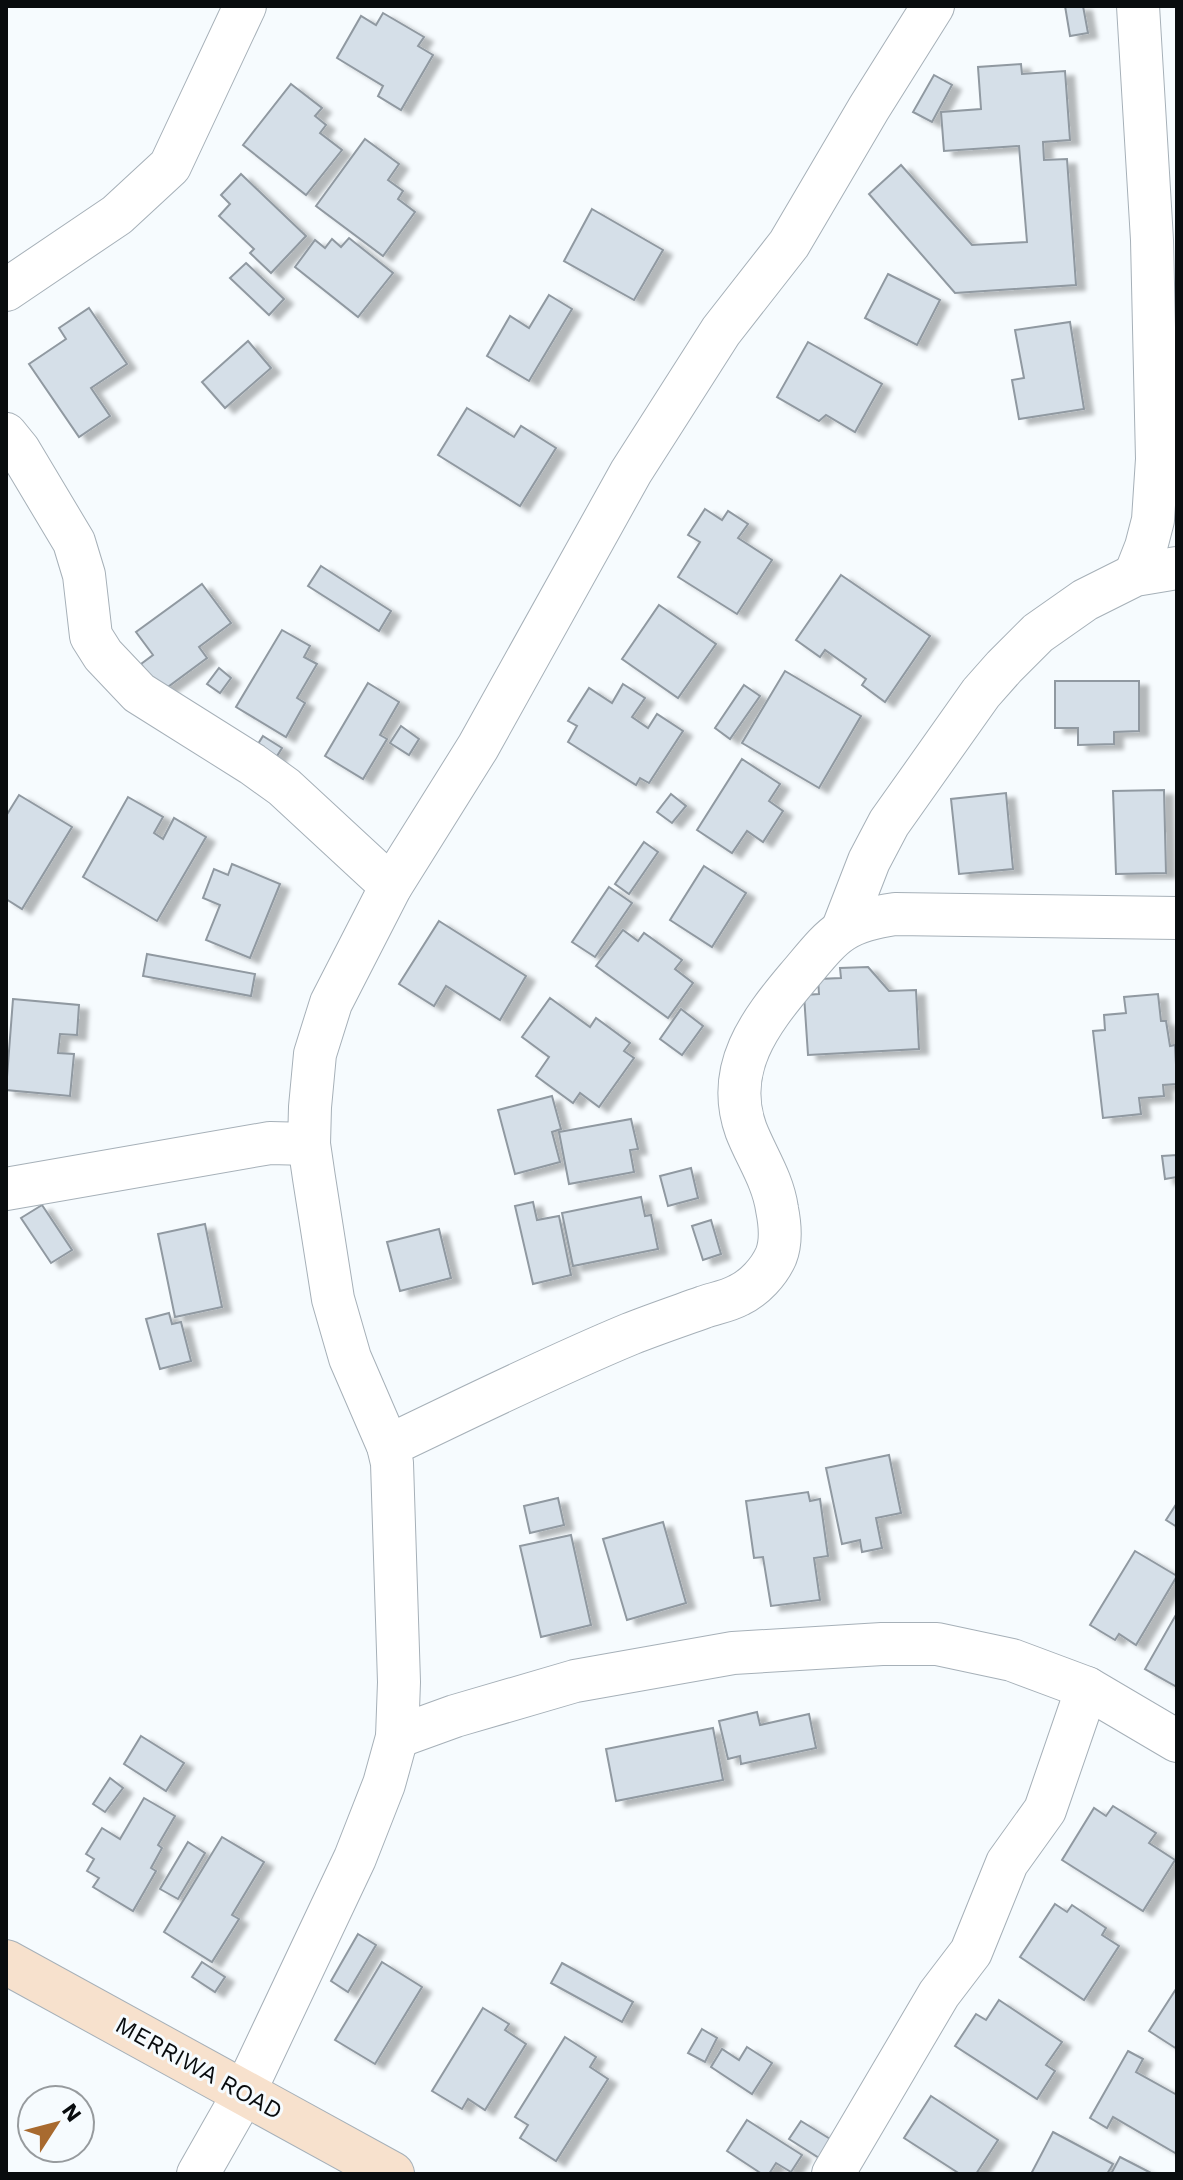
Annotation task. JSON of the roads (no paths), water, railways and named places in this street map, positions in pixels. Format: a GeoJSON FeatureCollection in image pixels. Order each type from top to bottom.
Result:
{"type":"FeatureCollection","features":[{"type":"Feature","properties":{"kind":"street"},"geometry":{"type":"LineString","coordinates":[[6,290],[117,215],[170,166],[245,6]]}},
{"type":"Feature","properties":{"kind":"street"},"geometry":{"type":"LineString","coordinates":[[198,2174],[244,2093],[355,1858],[384,1784],[397,1737],[399,1682],[394,1480],[388,1446],[350,1358],[333,1299],[309,1144],[315,1054],[331,1003],[391,886],[478,747],[631,472],[721,331],[789,244],[933,6]]}},
{"type":"Feature","properties":{"kind":"street"},"geometry":{"type":"LineString","coordinates":[[1135,575],[1153,520],[1157,459],[1152,240],[1138,6]]}},
{"type":"Feature","properties":{"kind":"street"},"geometry":{"type":"LineString","coordinates":[[6,434],[19,450],[74,542],[84,575],[91,636],[103,655],[139,693],[284,787],[391,886]]}},
{"type":"Feature","properties":{"kind":"street"},"geometry":{"type":"LineString","coordinates":[[843,928],[869,861],[889,823],[981,693],[1004,667],[1038,633],[1085,600],[1135,575],[1177,568]]}},
{"type":"Feature","properties":{"kind":"street"},"geometry":{"type":"LineString","coordinates":[[388,1446],[578,1356],[649,1326],[740,1295],[762,1278],[776,1256],[781,1231],[776,1199],[746,1129],[739,1103],[742,1073],[751,1040],[771,1009],[843,928],[867,918],[895,914],[1177,918]]}},
{"type":"Feature","properties":{"kind":"street"},"geometry":{"type":"LineString","coordinates":[[6,1189],[270,1143],[309,1144]]}},
{"type":"Feature","properties":{"kind":"street"},"geometry":{"type":"LineString","coordinates":[[397,1737],[455,1716],[575,1681],[733,1653],[882,1644],[937,1644],[1012,1660],[1087,1688],[1177,1741]]}},
{"type":"Feature","properties":{"kind":"street"},"geometry":{"type":"LineString","coordinates":[[833,2174],[939,1994],[971,1952],[1007,1863],[1045,1810],[1087,1688]]}},
{"type":"Feature","properties":{"kind":"street","name":"MERRIWA ROAD"},"geometry":{"type":"LineString","coordinates":[[6,1962],[392,2174]]}}]}
